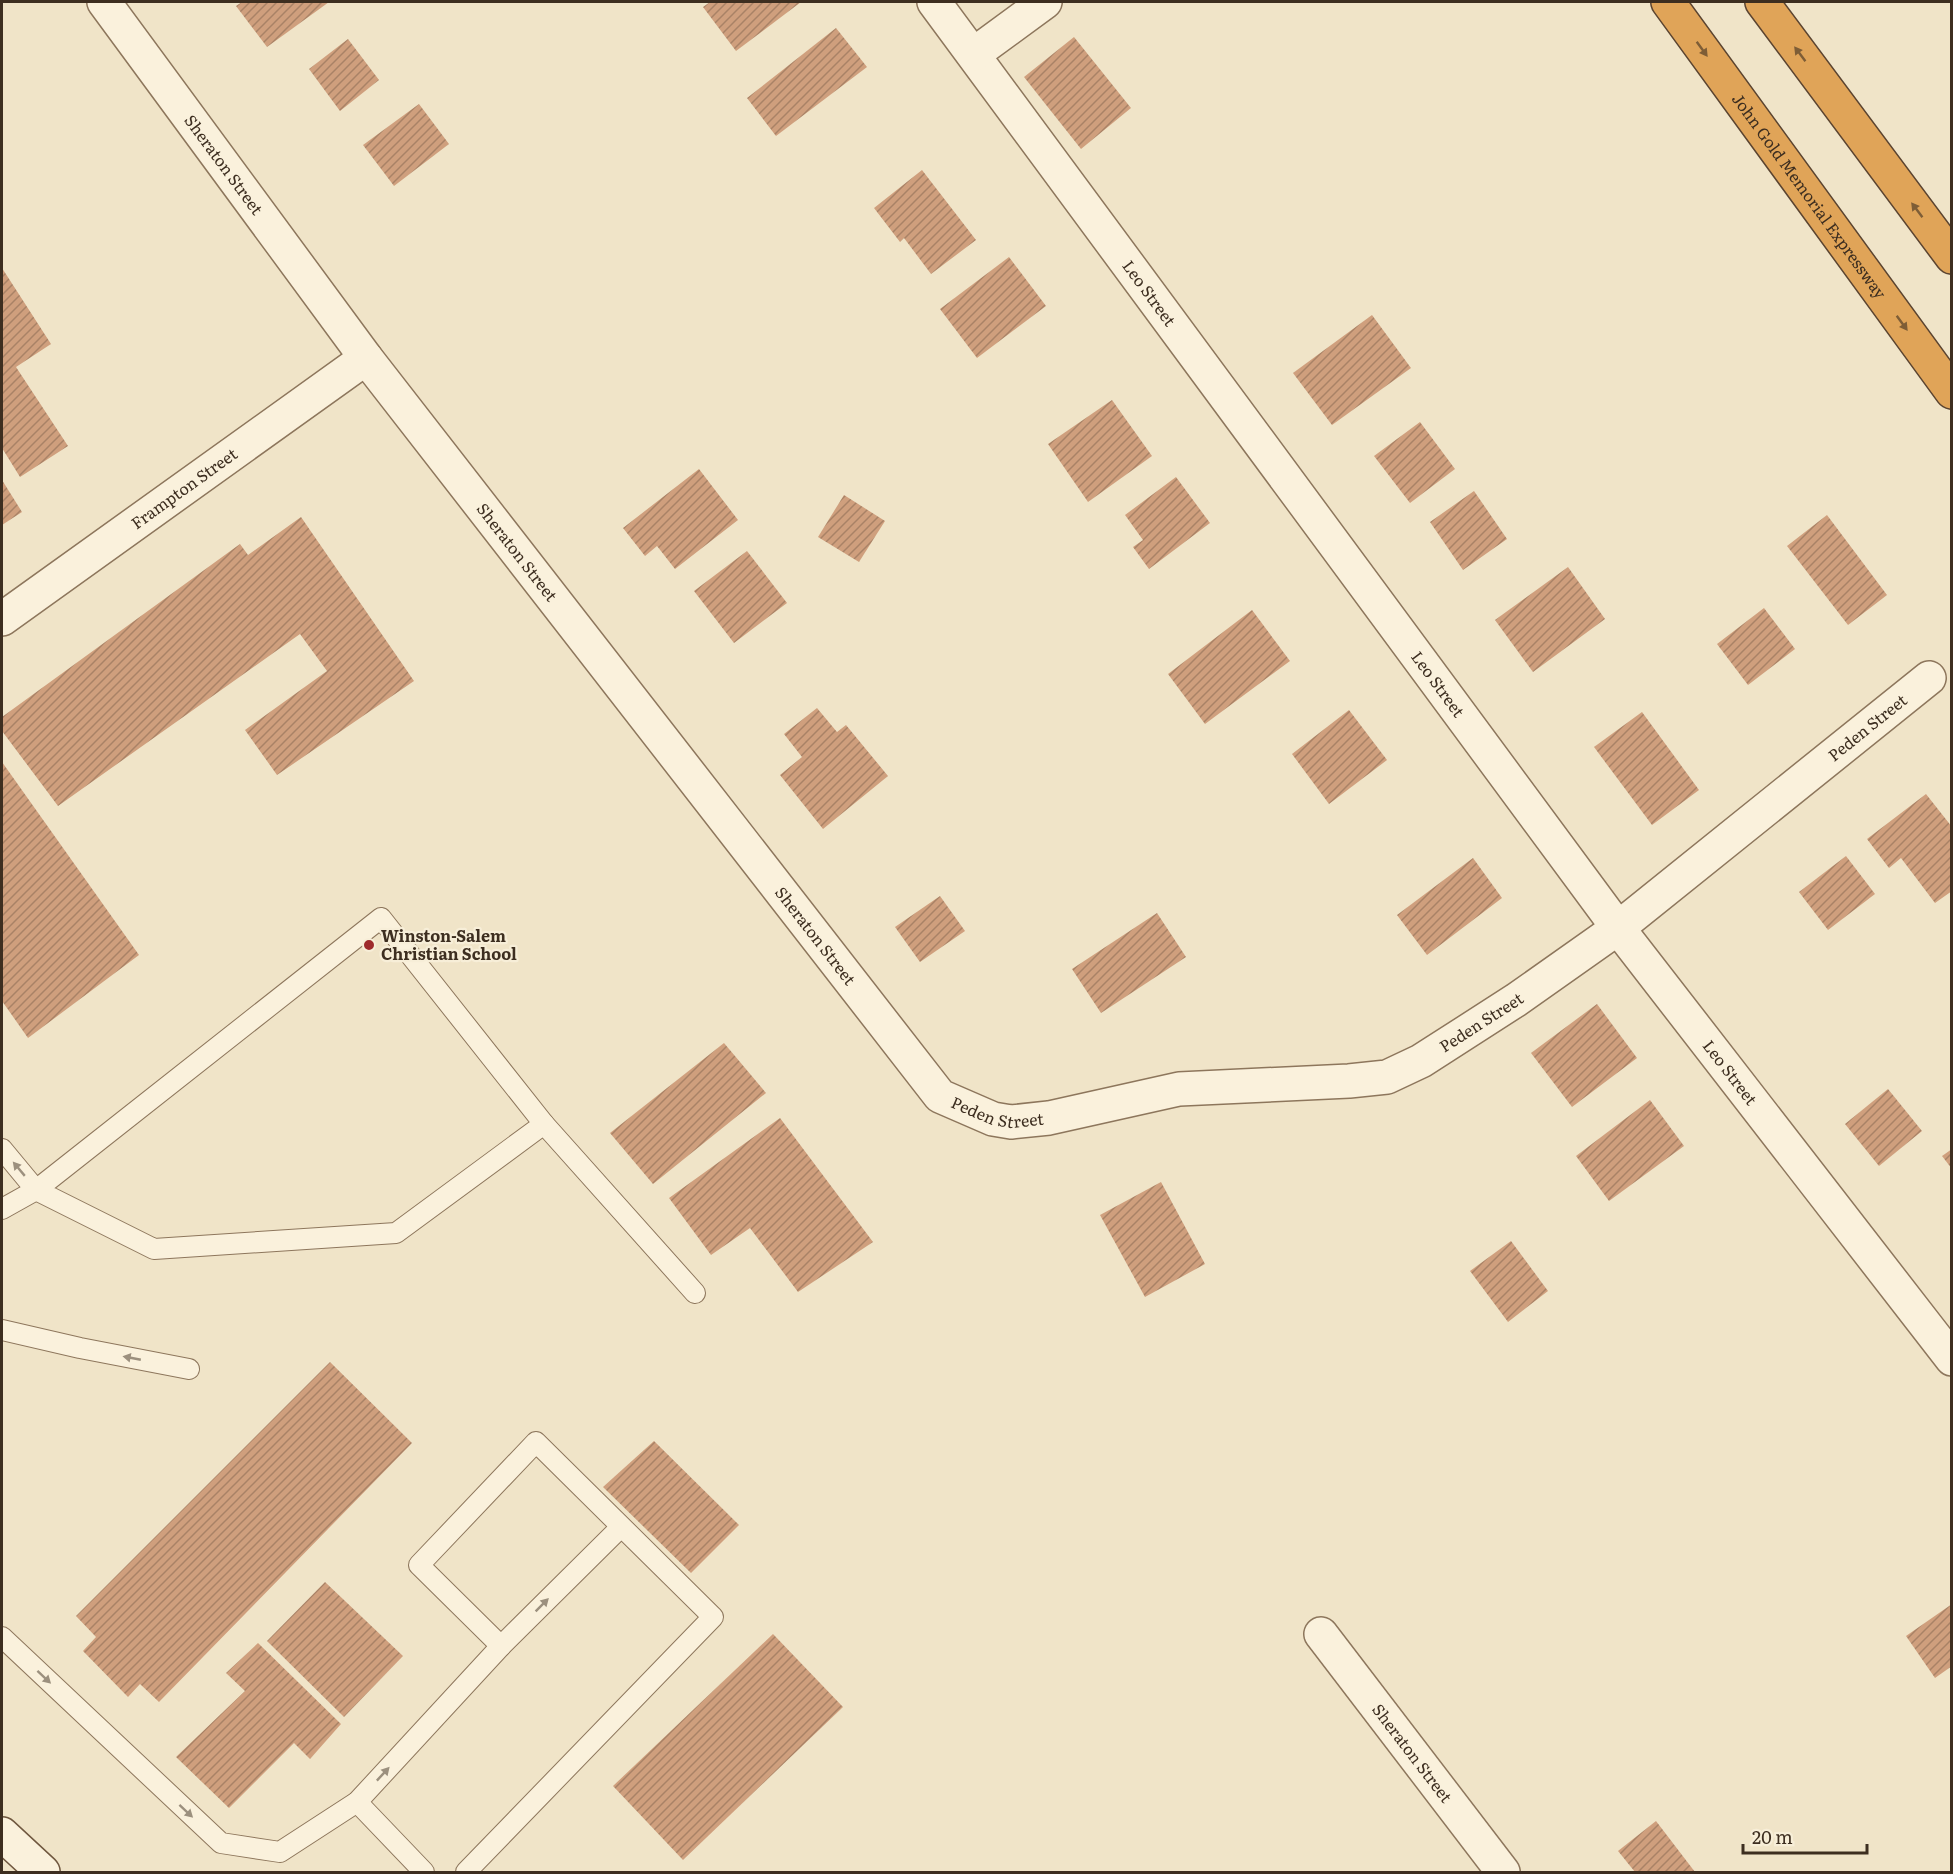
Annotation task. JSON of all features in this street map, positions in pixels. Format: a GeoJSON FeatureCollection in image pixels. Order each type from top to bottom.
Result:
{"type":"FeatureCollection","features":[{"type":"Feature","properties":{"kind":"highway","name":"John Gold Memorial Expressway"},"geometry":{"type":"LineString","coordinates":[[1668,2],[1952,392]]}},
{"type":"Feature","properties":{"kind":"highway"},"geometry":{"type":"LineString","coordinates":[[1762,2],[1952,257]]}},
{"type":"Feature","properties":{"kind":"street","name":"Sheraton Street"},"geometry":{"type":"LineString","coordinates":[[104,2],[366,358],[940,1096]]}},
{"type":"Feature","properties":{"kind":"street","name":"Leo Street"},"geometry":{"type":"LineString","coordinates":[[934,2],[1618,928],[1952,1359]]}},
{"type":"Feature","properties":{"kind":"street"},"geometry":{"type":"LineString","coordinates":[[974,54],[1046,2]]}},
{"type":"Feature","properties":{"kind":"street","name":"Frampton Street"},"geometry":{"type":"LineString","coordinates":[[2,619],[366,358]]}},
{"type":"Feature","properties":{"kind":"street","name":"Peden Street"},"geometry":{"type":"LineString","coordinates":[[940,1096],[993,1119],[1011,1122],[1049,1118],[1179,1089],[1349,1081],[1387,1077],[1421,1061],[1497,1012],[1618,928],[1929,678]]}},
{"type":"Feature","properties":{"kind":"street","name":"Sheraton Street"},"geometry":{"type":"LineString","coordinates":[[1321,1634],[1503,1872]]}},
{"type":"Feature","properties":{"kind":"street"},"geometry":{"type":"LineString","coordinates":[[2,1834],[43,1872]]}},
{"type":"Feature","properties":{"kind":"lane"},"geometry":{"type":"LineString","coordinates":[[2,1209],[36,1190],[381,918],[544,1124],[695,1293]]}},
{"type":"Feature","properties":{"kind":"lane"},"geometry":{"type":"LineString","coordinates":[[2,1149],[36,1190],[154,1249],[396,1233],[544,1124]]}},
{"type":"Feature","properties":{"kind":"lane"},"geometry":{"type":"LineString","coordinates":[[2,1330],[189,1369]]}},
{"type":"Feature","properties":{"kind":"lane"},"geometry":{"type":"LineString","coordinates":[[466,1872],[713,1617],[536,1442],[419,1564],[501,1646]]}},
{"type":"Feature","properties":{"kind":"lane"},"geometry":{"type":"LineString","coordinates":[[2,1637],[221,1844],[280,1852],[357,1802],[501,1646],[621,1527]]}},
{"type":"Feature","properties":{"kind":"lane"},"geometry":{"type":"LineString","coordinates":[[357,1802],[424,1872]]}},
{"type":"Feature","properties":{"kind":"building"},"geometry":{"type":"Polygon","coordinates":[[[242,2],[329,2],[267,47],[236,6],[242,2]]]}},
{"type":"Feature","properties":{"kind":"building"},"geometry":{"type":"Polygon","coordinates":[[[710,2],[801,2],[736,51],[703,7],[710,2]]]}},
{"type":"Feature","properties":{"kind":"building"},"geometry":{"type":"Polygon","coordinates":[[[836,28],[867,67],[776,136],[747,98],[836,28]]]}},
{"type":"Feature","properties":{"kind":"building"},"geometry":{"type":"Polygon","coordinates":[[[1074,37],[1131,108],[1081,149],[1024,77],[1074,37]]]}},
{"type":"Feature","properties":{"kind":"building"},"geometry":{"type":"Polygon","coordinates":[[[348,39],[379,80],[340,111],[309,69],[348,39]]]}},
{"type":"Feature","properties":{"kind":"building"},"geometry":{"type":"Polygon","coordinates":[[[419,104],[449,144],[394,186],[363,145],[419,104]]]}},
{"type":"Feature","properties":{"kind":"building"},"geometry":{"type":"Polygon","coordinates":[[[922,170],[976,240],[931,274],[904,238],[900,242],[874,208],[922,170]]]}},
{"type":"Feature","properties":{"kind":"building"},"geometry":{"type":"Polygon","coordinates":[[[1009,257],[1046,306],[977,358],[940,309],[1009,257]]]}},
{"type":"Feature","properties":{"kind":"building"},"geometry":{"type":"Polygon","coordinates":[[[2,268],[51,344],[16,367],[68,446],[20,477],[2,448],[2,268]]]}},
{"type":"Feature","properties":{"kind":"building"},"geometry":{"type":"Polygon","coordinates":[[[1372,315],[1411,368],[1332,425],[1293,373],[1372,315]]]}},
{"type":"Feature","properties":{"kind":"building"},"geometry":{"type":"Polygon","coordinates":[[[1112,400],[1152,456],[1088,502],[1048,444],[1112,400]]]}},
{"type":"Feature","properties":{"kind":"building"},"geometry":{"type":"Polygon","coordinates":[[[1420,422],[1455,469],[1410,503],[1374,456],[1420,422]]]}},
{"type":"Feature","properties":{"kind":"building"},"geometry":{"type":"Polygon","coordinates":[[[699,469],[738,520],[675,569],[657,546],[645,556],[623,528],[699,469]]]}},
{"type":"Feature","properties":{"kind":"building"},"geometry":{"type":"Polygon","coordinates":[[[1176,477],[1210,523],[1149,569],[1133,547],[1143,540],[1125,515],[1176,477]]]}},
{"type":"Feature","properties":{"kind":"building"},"geometry":{"type":"Polygon","coordinates":[[[2,480],[22,512],[2,525],[2,480]]]}},
{"type":"Feature","properties":{"kind":"building"},"geometry":{"type":"Polygon","coordinates":[[[1474,491],[1507,539],[1463,570],[1430,522],[1474,491]]]}},
{"type":"Feature","properties":{"kind":"building"},"geometry":{"type":"Polygon","coordinates":[[[844,495],[885,521],[859,562],[818,537],[844,495]]]}},
{"type":"Feature","properties":{"kind":"building"},"geometry":{"type":"Polygon","coordinates":[[[1827,515],[1887,595],[1848,625],[1787,546],[1827,515]]]}},
{"type":"Feature","properties":{"kind":"building"},"geometry":{"type":"Polygon","coordinates":[[[301,517],[414,681],[277,775],[245,730],[327,671],[300,634],[58,806],[2,731],[2,717],[240,544],[248,555],[301,517]]]}},
{"type":"Feature","properties":{"kind":"building"},"geometry":{"type":"Polygon","coordinates":[[[747,551],[787,603],[734,643],[694,591],[747,551]]]}},
{"type":"Feature","properties":{"kind":"building"},"geometry":{"type":"Polygon","coordinates":[[[1568,567],[1605,619],[1533,672],[1495,620],[1568,567]]]}},
{"type":"Feature","properties":{"kind":"building"},"geometry":{"type":"Polygon","coordinates":[[[1764,608],[1795,649],[1748,685],[1717,644],[1764,608]]]}},
{"type":"Feature","properties":{"kind":"building"},"geometry":{"type":"Polygon","coordinates":[[[1252,610],[1290,661],[1205,724],[1168,674],[1252,610]]]}},
{"type":"Feature","properties":{"kind":"building"},"geometry":{"type":"Polygon","coordinates":[[[817,708],[837,732],[846,725],[888,776],[823,829],[780,775],[802,757],[784,734],[817,708]]]}},
{"type":"Feature","properties":{"kind":"building"},"geometry":{"type":"Polygon","coordinates":[[[1349,710],[1387,760],[1329,804],[1292,754],[1349,710]]]}},
{"type":"Feature","properties":{"kind":"building"},"geometry":{"type":"Polygon","coordinates":[[[1642,712],[1699,790],[1652,825],[1594,747],[1642,712]]]}},
{"type":"Feature","properties":{"kind":"building"},"geometry":{"type":"Polygon","coordinates":[[[2,762],[139,955],[28,1038],[2,1001],[2,762]]]}},
{"type":"Feature","properties":{"kind":"building"},"geometry":{"type":"Polygon","coordinates":[[[1926,794],[1952,827],[1952,891],[1935,903],[1901,858],[1889,868],[1867,839],[1926,794]]]}},
{"type":"Feature","properties":{"kind":"building"},"geometry":{"type":"Polygon","coordinates":[[[1846,856],[1875,894],[1828,930],[1799,892],[1846,856]]]}},
{"type":"Feature","properties":{"kind":"building"},"geometry":{"type":"Polygon","coordinates":[[[1473,858],[1502,898],[1427,955],[1397,915],[1473,858]]]}},
{"type":"Feature","properties":{"kind":"building"},"geometry":{"type":"Polygon","coordinates":[[[940,896],[965,931],[920,962],[895,927],[940,896]]]}},
{"type":"Feature","properties":{"kind":"building"},"geometry":{"type":"Polygon","coordinates":[[[1157,913],[1186,957],[1101,1013],[1072,969],[1157,913]]]}},
{"type":"Feature","properties":{"kind":"building"},"geometry":{"type":"Polygon","coordinates":[[[1597,1004],[1637,1058],[1572,1107],[1531,1053],[1597,1004]]]}},
{"type":"Feature","properties":{"kind":"building"},"geometry":{"type":"Polygon","coordinates":[[[724,1043],[766,1093],[653,1184],[610,1133],[724,1043]]]}},
{"type":"Feature","properties":{"kind":"building"},"geometry":{"type":"Polygon","coordinates":[[[1888,1089],[1922,1131],[1879,1166],[1845,1124],[1888,1089]]]}},
{"type":"Feature","properties":{"kind":"building"},"geometry":{"type":"Polygon","coordinates":[[[1650,1100],[1684,1146],[1609,1201],[1576,1156],[1650,1100]]]}},
{"type":"Feature","properties":{"kind":"building"},"geometry":{"type":"Polygon","coordinates":[[[780,1118],[873,1242],[798,1292],[750,1228],[711,1255],[669,1198],[780,1118]]]}},
{"type":"Feature","properties":{"kind":"building"},"geometry":{"type":"Polygon","coordinates":[[[1952,1149],[1952,1169],[1942,1156],[1952,1149]]]}},
{"type":"Feature","properties":{"kind":"building"},"geometry":{"type":"Polygon","coordinates":[[[1161,1182],[1205,1264],[1145,1297],[1100,1215],[1161,1182]]]}},
{"type":"Feature","properties":{"kind":"building"},"geometry":{"type":"Polygon","coordinates":[[[1511,1241],[1548,1291],[1508,1322],[1470,1271],[1511,1241]]]}},
{"type":"Feature","properties":{"kind":"building"},"geometry":{"type":"Polygon","coordinates":[[[330,1362],[412,1443],[159,1702],[140,1684],[128,1697],[83,1651],[96,1637],[76,1616],[330,1362]]]}},
{"type":"Feature","properties":{"kind":"building"},"geometry":{"type":"Polygon","coordinates":[[[654,1441],[739,1525],[691,1573],[603,1487],[654,1441]]]}},
{"type":"Feature","properties":{"kind":"building"},"geometry":{"type":"Polygon","coordinates":[[[325,1582],[403,1656],[344,1717],[267,1641],[325,1582]]]}},
{"type":"Feature","properties":{"kind":"building"},"geometry":{"type":"Polygon","coordinates":[[[1952,1604],[1952,1666],[1935,1678],[1906,1636],[1952,1604]]]}},
{"type":"Feature","properties":{"kind":"building"},"geometry":{"type":"Polygon","coordinates":[[[773,1634],[843,1707],[683,1860],[613,1786],[773,1634]]]}},
{"type":"Feature","properties":{"kind":"building"},"geometry":{"type":"Polygon","coordinates":[[[258,1643],[341,1724],[310,1759],[294,1743],[229,1808],[176,1757],[245,1691],[226,1673],[258,1643]]]}},
{"type":"Feature","properties":{"kind":"building"},"geometry":{"type":"Polygon","coordinates":[[[1656,1821],[1695,1872],[1635,1872],[1618,1851],[1656,1821]]]}},
{"type":"Feature","properties":{"kind":"place","name":"Winston-Salem Christian School"},"geometry":{"type":"Point","coordinates":[369,945]}}]}
